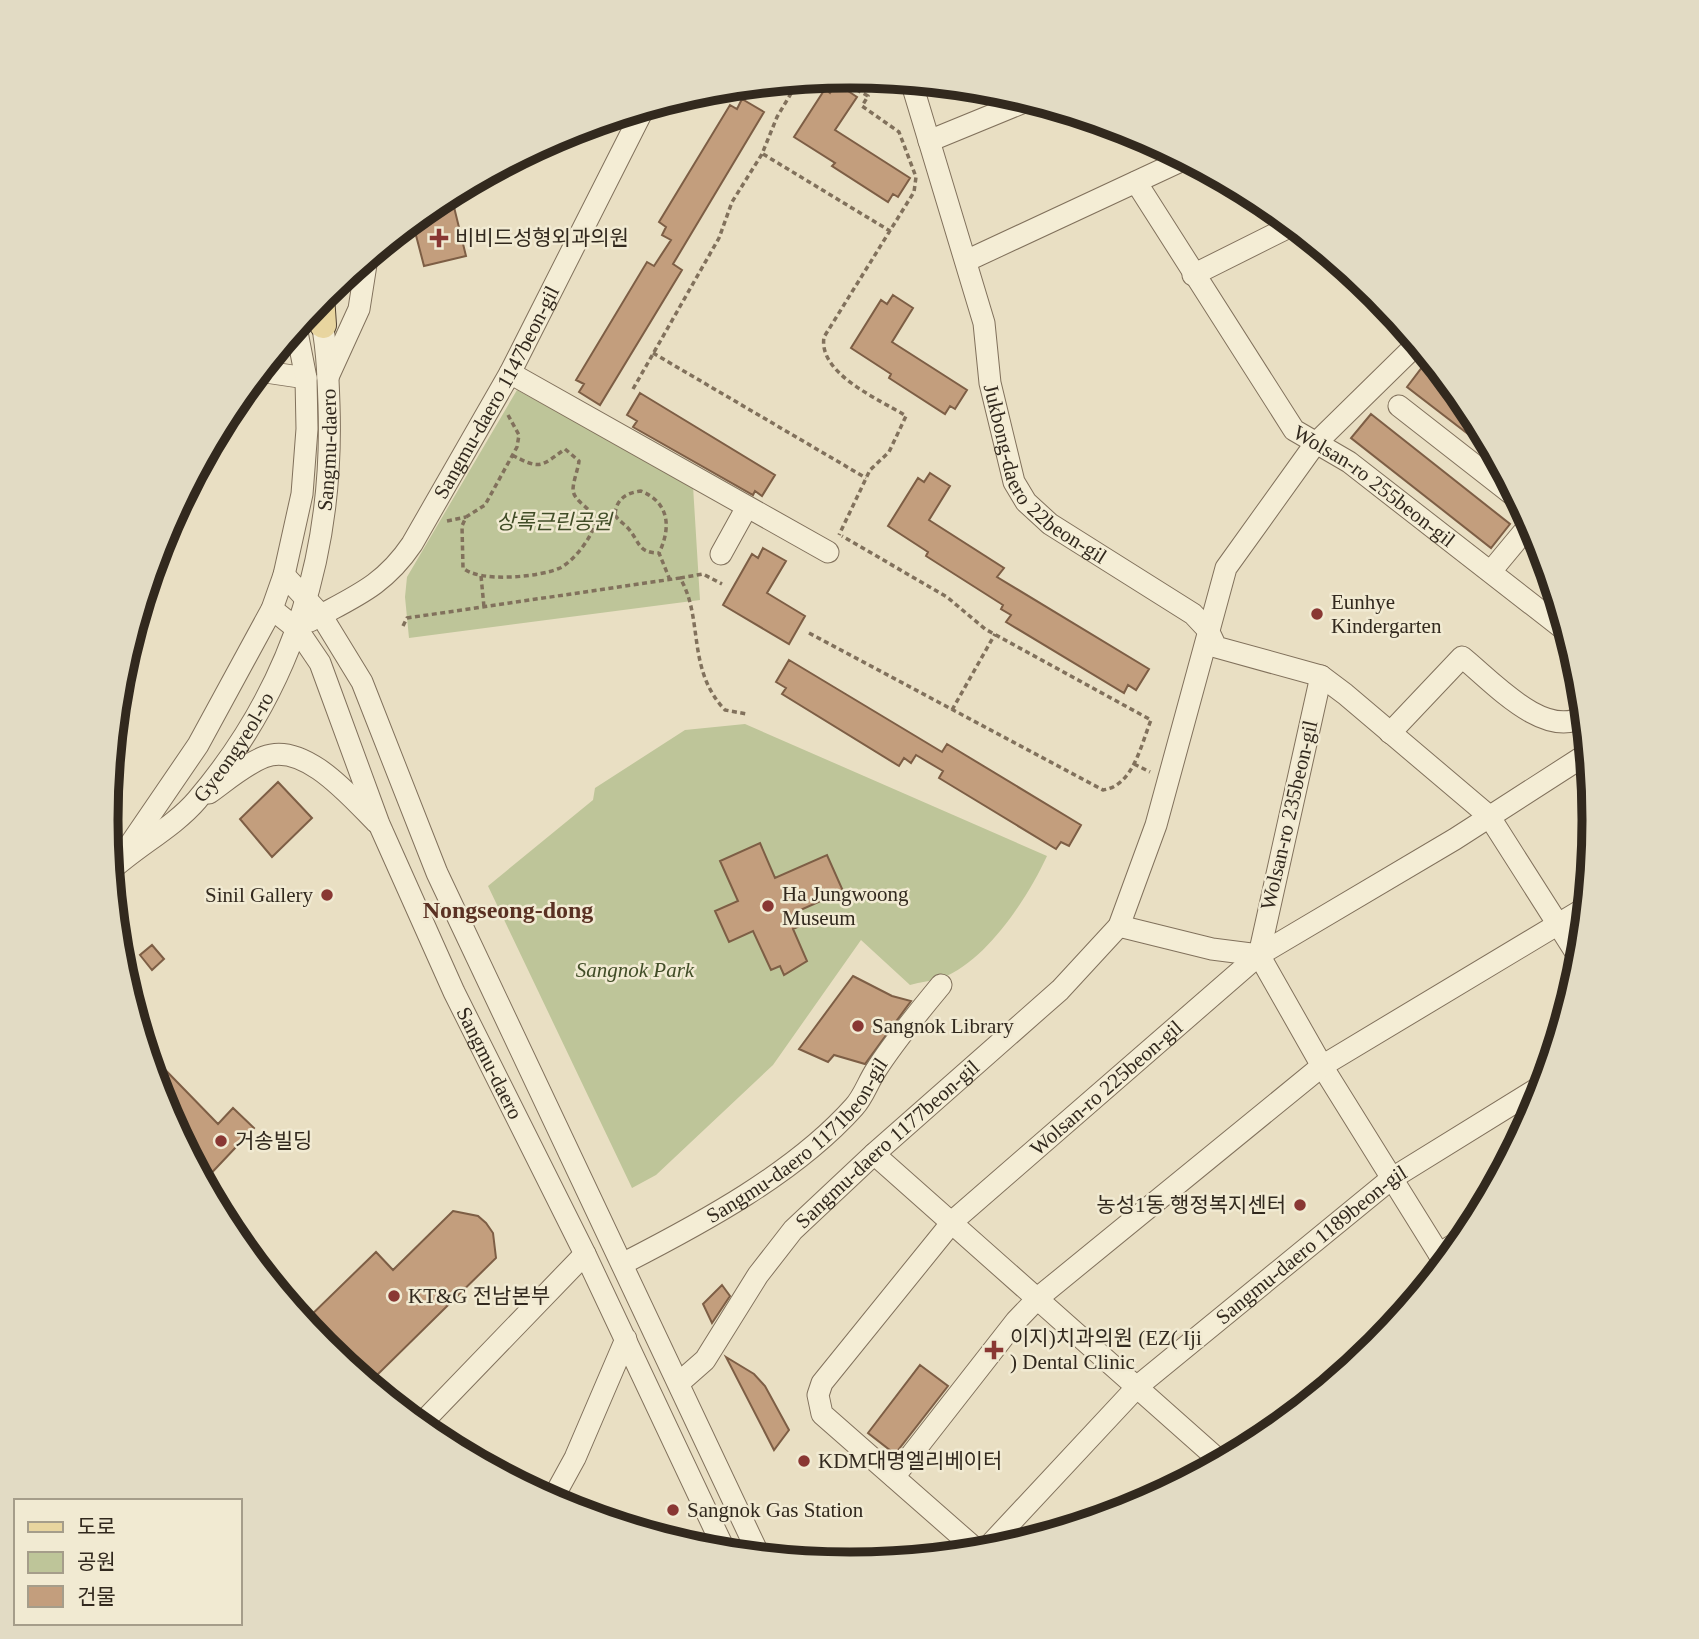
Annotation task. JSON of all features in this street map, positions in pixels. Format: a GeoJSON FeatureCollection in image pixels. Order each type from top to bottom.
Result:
{"type":"FeatureCollection","features":[{"type":"Feature","properties":{"kind":"street","name":"Jukbong-daero 22beon-gil"},"geometry":{"type":"LineString","coordinates":[[914,91],[984,323],[990,383],[1001,435],[1014,482],[1026,502],[1049,524],[1194,614],[1208,630],[1216,647],[1321,676]]}},
{"type":"Feature","properties":{"kind":"street"},"geometry":{"type":"LineString","coordinates":[[929,141],[1013,106]]}},
{"type":"Feature","properties":{"kind":"street","name":"Sangmu-daero 1147beon-gil"},"geometry":{"type":"LineString","coordinates":[[297,629],[314,607],[372,588],[398,566],[510,373],[639,118]]}},
{"type":"Feature","properties":{"kind":"street"},"geometry":{"type":"LineString","coordinates":[[966,261],[1175,164]]}},
{"type":"Feature","properties":{"kind":"street","name":"Wolsan-ro 255beon-gil"},"geometry":{"type":"LineString","coordinates":[[1136,183],[1294,430],[1349,463],[1552,615]]}},
{"type":"Feature","properties":{"kind":"street"},"geometry":{"type":"LineString","coordinates":[[1193,275],[1283,230]]}},
{"type":"Feature","properties":{"kind":"street"},"geometry":{"type":"LineString","coordinates":[[328,377],[359,309],[365,271]]}},
{"type":"Feature","properties":{"kind":"street","name":"Sangmu-daero"},"geometry":{"type":"LineString","coordinates":[[314,607],[331,458],[328,377],[320,315]]}},
{"type":"Feature","properties":{"kind":"street","name":"Sangmu-daero"},"geometry":{"type":"LineString","coordinates":[[298,338],[306,378],[307,429],[302,494],[284,575],[272,609],[297,629],[320,663],[379,824],[454,992],[585,1254],[719,1539]]}},
{"type":"Feature","properties":{"kind":"street","name":"Sangmu-daero"},"geometry":{"type":"LineString","coordinates":[[294,343],[306,378]]}},
{"type":"Feature","properties":{"kind":"street","name":"Sangmu-daero 1177beon-gil"},"geometry":{"type":"LineString","coordinates":[[680,1382],[705,1360],[775,1251],[821,1202],[1060,990],[1119,926],[1156,825],[1226,568],[1315,443],[1411,350]]}},
{"type":"Feature","properties":{"kind":"street"},"geometry":{"type":"LineString","coordinates":[[270,373],[306,378]]}},
{"type":"Feature","properties":{"kind":"street"},"geometry":{"type":"LineString","coordinates":[[510,373],[747,507],[834,544]]}},
{"type":"Feature","properties":{"kind":"street"},"geometry":{"type":"LineString","coordinates":[[1399,406],[1500,485]]}},
{"type":"Feature","properties":{"kind":"street"},"geometry":{"type":"LineString","coordinates":[[721,554],[747,507]]}},
{"type":"Feature","properties":{"kind":"street"},"geometry":{"type":"LineString","coordinates":[[1492,570],[1523,533]]}},
{"type":"Feature","properties":{"kind":"street","name":"Sangmu-daero"},"geometry":{"type":"LineString","coordinates":[[284,575],[314,607],[362,682],[437,873],[548,1110],[624,1263],[754,1545]]}},
{"type":"Feature","properties":{"kind":"street","name":"Gyeongyeol-ro"},"geometry":{"type":"LineString","coordinates":[[119,860],[198,745],[272,609]]}},
{"type":"Feature","properties":{"kind":"street","name":"Gyeongyeol-ro"},"geometry":{"type":"LineString","coordinates":[[119,863],[195,802],[242,739],[274,686],[297,629]]}},
{"type":"Feature","properties":{"kind":"street"},"geometry":{"type":"LineString","coordinates":[[1390,733],[1462,657],[1541,719],[1570,723],[1574,721]]}},
{"type":"Feature","properties":{"kind":"street"},"geometry":{"type":"LineString","coordinates":[[1321,676],[1489,816],[1570,944]]}},
{"type":"Feature","properties":{"kind":"street","name":"Wolsan-ro 235beon-gil"},"geometry":{"type":"LineString","coordinates":[[1259,955],[1321,676]]}},
{"type":"Feature","properties":{"kind":"street"},"geometry":{"type":"LineString","coordinates":[[195,802],[266,756],[300,758],[330,778],[379,824]]}},
{"type":"Feature","properties":{"kind":"street","name":"Wolsan-ro 235beon-gil"},"geometry":{"type":"LineString","coordinates":[[1259,955],[1579,759]]}},
{"type":"Feature","properties":{"kind":"street"},"geometry":{"type":"LineString","coordinates":[[967,1541],[894,1477],[1016,1321],[1038,1297],[1322,1066],[1575,914]]}},
{"type":"Feature","properties":{"kind":"street"},"geometry":{"type":"LineString","coordinates":[[1119,926],[1212,949],[1259,955],[1322,1066],[1439,1253]]}},
{"type":"Feature","properties":{"kind":"street","name":"Wolsan-ro 225beon-gil"},"geometry":{"type":"LineString","coordinates":[[894,1477],[822,1414],[818,1395],[822,1383],[953,1222],[1259,955]]}},
{"type":"Feature","properties":{"kind":"street","name":"Sangmu-daero 1171beon-gil"},"geometry":{"type":"LineString","coordinates":[[624,1263],[678,1235],[747,1192],[823,1136],[856,1105],[876,1070],[941,985]]}},
{"type":"Feature","properties":{"kind":"street","name":"Sangmu-daero 1189beon-gil"},"geometry":{"type":"LineString","coordinates":[[998,1536],[1138,1386],[1391,1179],[1528,1094]]}},
{"type":"Feature","properties":{"kind":"street"},"geometry":{"type":"LineString","coordinates":[[874,1154],[1213,1455]]}},
{"type":"Feature","properties":{"kind":"street"},"geometry":{"type":"LineString","coordinates":[[428,1417],[585,1254]]}},
{"type":"Feature","properties":{"kind":"street"},"geometry":{"type":"LineString","coordinates":[[558,1491],[626,1339]]}},
{"type":"Feature","properties":{"kind":"path"},"geometry":{"type":"LineString","coordinates":[[809,633],[1103,790],[1118,785],[1134,764],[1151,720],[995,634],[929,586],[834,544],[866,478],[889,452],[906,416],[830,366],[823,344],[831,323],[914,192],[916,177],[899,132],[862,106],[868,96],[854,88]]}},
{"type":"Feature","properties":{"kind":"path"},"geometry":{"type":"LineString","coordinates":[[633,388],[719,238],[732,202],[762,154],[777,117],[793,90]]}},
{"type":"Feature","properties":{"kind":"path"},"geometry":{"type":"LineString","coordinates":[[762,154],[890,231]]}},
{"type":"Feature","properties":{"kind":"path"},"geometry":{"type":"LineString","coordinates":[[653,353],[866,478]]}},
{"type":"Feature","properties":{"kind":"path"},"geometry":{"type":"LineString","coordinates":[[495,400],[516,426],[519,435],[512,455],[485,505],[466,517],[462,526],[463,568],[481,576],[530,575],[563,566],[588,542],[596,522],[594,514],[577,499],[573,491],[579,461],[565,449],[541,467],[534,467],[512,455]]}},
{"type":"Feature","properties":{"kind":"path"},"geometry":{"type":"LineString","coordinates":[[615,515],[618,502],[631,492],[641,491],[659,501],[668,531],[659,553],[670,580]]}},
{"type":"Feature","properties":{"kind":"path"},"geometry":{"type":"LineString","coordinates":[[596,522],[615,515]]}},
{"type":"Feature","properties":{"kind":"path"},"geometry":{"type":"LineString","coordinates":[[615,515],[629,530],[638,547],[645,552],[659,553]]}},
{"type":"Feature","properties":{"kind":"path"},"geometry":{"type":"LineString","coordinates":[[403,626],[407,618],[704,574],[722,584]]}},
{"type":"Feature","properties":{"kind":"path"},"geometry":{"type":"LineString","coordinates":[[481,576],[484,607]]}},
{"type":"Feature","properties":{"kind":"path"},"geometry":{"type":"LineString","coordinates":[[680,578],[691,598],[694,639],[708,686],[725,710],[747,714]]}},
{"type":"Feature","properties":{"kind":"path"},"geometry":{"type":"LineString","coordinates":[[952,710],[995,634]]}},
{"type":"Feature","properties":{"kind":"green space","name":"상록근린공원"},"geometry":{"type":"Polygon","coordinates":[[[517,390],[693,486],[700,600],[409,638],[405,597],[407,577],[517,390]]]}},
{"type":"Feature","properties":{"kind":"green space","name":"Sangnok Park"},"geometry":{"type":"Polygon","coordinates":[[[745,724],[1047,856],[1029,890],[990,943],[959,970],[942,978],[910,985],[861,940],[773,1065],[656,1175],[632,1188],[488,886],[593,800],[595,788],[685,730],[745,724]]]}},
{"type":"Feature","properties":{"kind":"building"},"geometry":{"type":"Polygon","coordinates":[[[833,88],[844,88],[857,97],[835,130],[910,178],[898,197],[893,194],[888,202],[832,166],[835,163],[794,137],[825,89],[830,93],[833,88]]]}},
{"type":"Feature","properties":{"kind":"building"},"geometry":{"type":"Polygon","coordinates":[[[742,99],[764,112],[673,264],[682,270],[600,405],[579,392],[584,384],[576,380],[647,262],[654,266],[671,240],[662,235],[666,227],[659,222],[730,105],[737,109],[742,99]]]}},
{"type":"Feature","properties":{"kind":"building","name":"비비드성형외과의원"},"geometry":{"type":"Polygon","coordinates":[[[454,207],[466,256],[424,266],[415,231],[447,209],[454,207]]]}},
{"type":"Feature","properties":{"kind":"building"},"geometry":{"type":"Polygon","coordinates":[[[893,295],[913,308],[892,342],[967,390],[955,409],[950,406],[945,414],[889,378],[891,374],[851,348],[881,300],[887,304],[893,295]]]}},
{"type":"Feature","properties":{"kind":"building"},"geometry":{"type":"Polygon","coordinates":[[[1423,366],[1473,438],[1407,387],[1423,366]]]}},
{"type":"Feature","properties":{"kind":"building"},"geometry":{"type":"Polygon","coordinates":[[[640,393],[775,475],[762,496],[755,491],[753,495],[633,427],[637,421],[627,415],[640,393]]]}},
{"type":"Feature","properties":{"kind":"building"},"geometry":{"type":"Polygon","coordinates":[[[1371,414],[1510,524],[1491,548],[1351,438],[1371,414]]]}},
{"type":"Feature","properties":{"kind":"building"},"geometry":{"type":"Polygon","coordinates":[[[930,473],[950,486],[929,520],[1004,568],[997,577],[1149,669],[1136,690],[1128,685],[1124,693],[1006,622],[1011,615],[1001,609],[1003,605],[926,556],[928,552],[888,526],[918,478],[924,482],[930,473]]]}},
{"type":"Feature","properties":{"kind":"building"},"geometry":{"type":"Polygon","coordinates":[[[763,548],[786,561],[767,593],[805,616],[789,644],[723,605],[752,554],[758,558],[763,548]]]}},
{"type":"Feature","properties":{"kind":"building"},"geometry":{"type":"Polygon","coordinates":[[[789,660],[942,752],[947,744],[1081,825],[1069,846],[1061,842],[1056,849],[939,778],[943,771],[916,755],[911,763],[904,758],[899,766],[782,694],[786,688],[776,682],[789,660]]]}},
{"type":"Feature","properties":{"kind":"building"},"geometry":{"type":"Polygon","coordinates":[[[278,782],[312,818],[272,857],[240,819],[278,782]]]}},
{"type":"Feature","properties":{"kind":"building","name":"Ha Jungwoong Museum"},"geometry":{"type":"Polygon","coordinates":[[[760,843],[775,878],[827,855],[843,891],[796,912],[802,925],[793,929],[807,961],[784,975],[780,966],[771,970],[753,931],[729,942],[715,911],[738,901],[720,861],[760,843]]]}},
{"type":"Feature","properties":{"kind":"building"},"geometry":{"type":"Polygon","coordinates":[[[152,945],[164,959],[152,970],[140,955],[152,945]]]}},
{"type":"Feature","properties":{"kind":"building","name":"Sangnok Library"},"geometry":{"type":"Polygon","coordinates":[[[853,976],[892,996],[911,1001],[865,1064],[834,1055],[828,1062],[799,1049],[853,976]]]}},
{"type":"Feature","properties":{"kind":"building"},"geometry":{"type":"Polygon","coordinates":[[[159,1064],[218,1124],[233,1108],[254,1128],[210,1174],[173,1100],[159,1064]]]}},
{"type":"Feature","properties":{"kind":"building","name":"KT&G 전남본부"},"geometry":{"type":"Polygon","coordinates":[[[453,1211],[478,1216],[493,1233],[496,1258],[375,1377],[311,1315],[376,1252],[393,1270],[453,1211]]]}},
{"type":"Feature","properties":{"kind":"building"},"geometry":{"type":"Polygon","coordinates":[[[722,1285],[730,1296],[712,1323],[703,1304],[722,1285]]]}},
{"type":"Feature","properties":{"kind":"building"},"geometry":{"type":"Polygon","coordinates":[[[726,1357],[754,1374],[765,1386],[789,1430],[774,1450],[726,1357]]]}},
{"type":"Feature","properties":{"kind":"building"},"geometry":{"type":"Polygon","coordinates":[[[920,1365],[948,1386],[895,1454],[868,1433],[920,1365]]]}},
{"type":"Feature","properties":{"kind":"place","name":"비비드성형외과의원"},"geometry":{"type":"Point","coordinates":[439,238]}},
{"type":"Feature","properties":{"kind":"place","name":"Eunhye Kindergarten"},"geometry":{"type":"Point","coordinates":[1317,614]}},
{"type":"Feature","properties":{"kind":"place","name":"Sinil Gallery"},"geometry":{"type":"Point","coordinates":[327,895]}},
{"type":"Feature","properties":{"kind":"place","name":"Ha Jungwoong Museum"},"geometry":{"type":"Point","coordinates":[768,906]}},
{"type":"Feature","properties":{"kind":"place","name":"Sangnok Library"},"geometry":{"type":"Point","coordinates":[858,1026]}},
{"type":"Feature","properties":{"kind":"place","name":"거송빌딩"},"geometry":{"type":"Point","coordinates":[221,1141]}},
{"type":"Feature","properties":{"kind":"place","name":"농성1동 행정복지센터"},"geometry":{"type":"Point","coordinates":[1300,1205]}},
{"type":"Feature","properties":{"kind":"place","name":"KT&G 전남본부"},"geometry":{"type":"Point","coordinates":[394,1296]}},
{"type":"Feature","properties":{"kind":"place","name":"이지)치과의원 (EZ( Iji ) Dental Clinic"},"geometry":{"type":"Point","coordinates":[994,1350]}},
{"type":"Feature","properties":{"kind":"place","name":"KDM대명엘리베이터"},"geometry":{"type":"Point","coordinates":[804,1461]}},
{"type":"Feature","properties":{"kind":"place","name":"Sangnok Gas Station"},"geometry":{"type":"Point","coordinates":[673,1510]}},
{"type":"Feature","properties":{"kind":"district","name":"Nongseong-dong"},"geometry":{"type":"Point","coordinates":[508,910]}}]}
